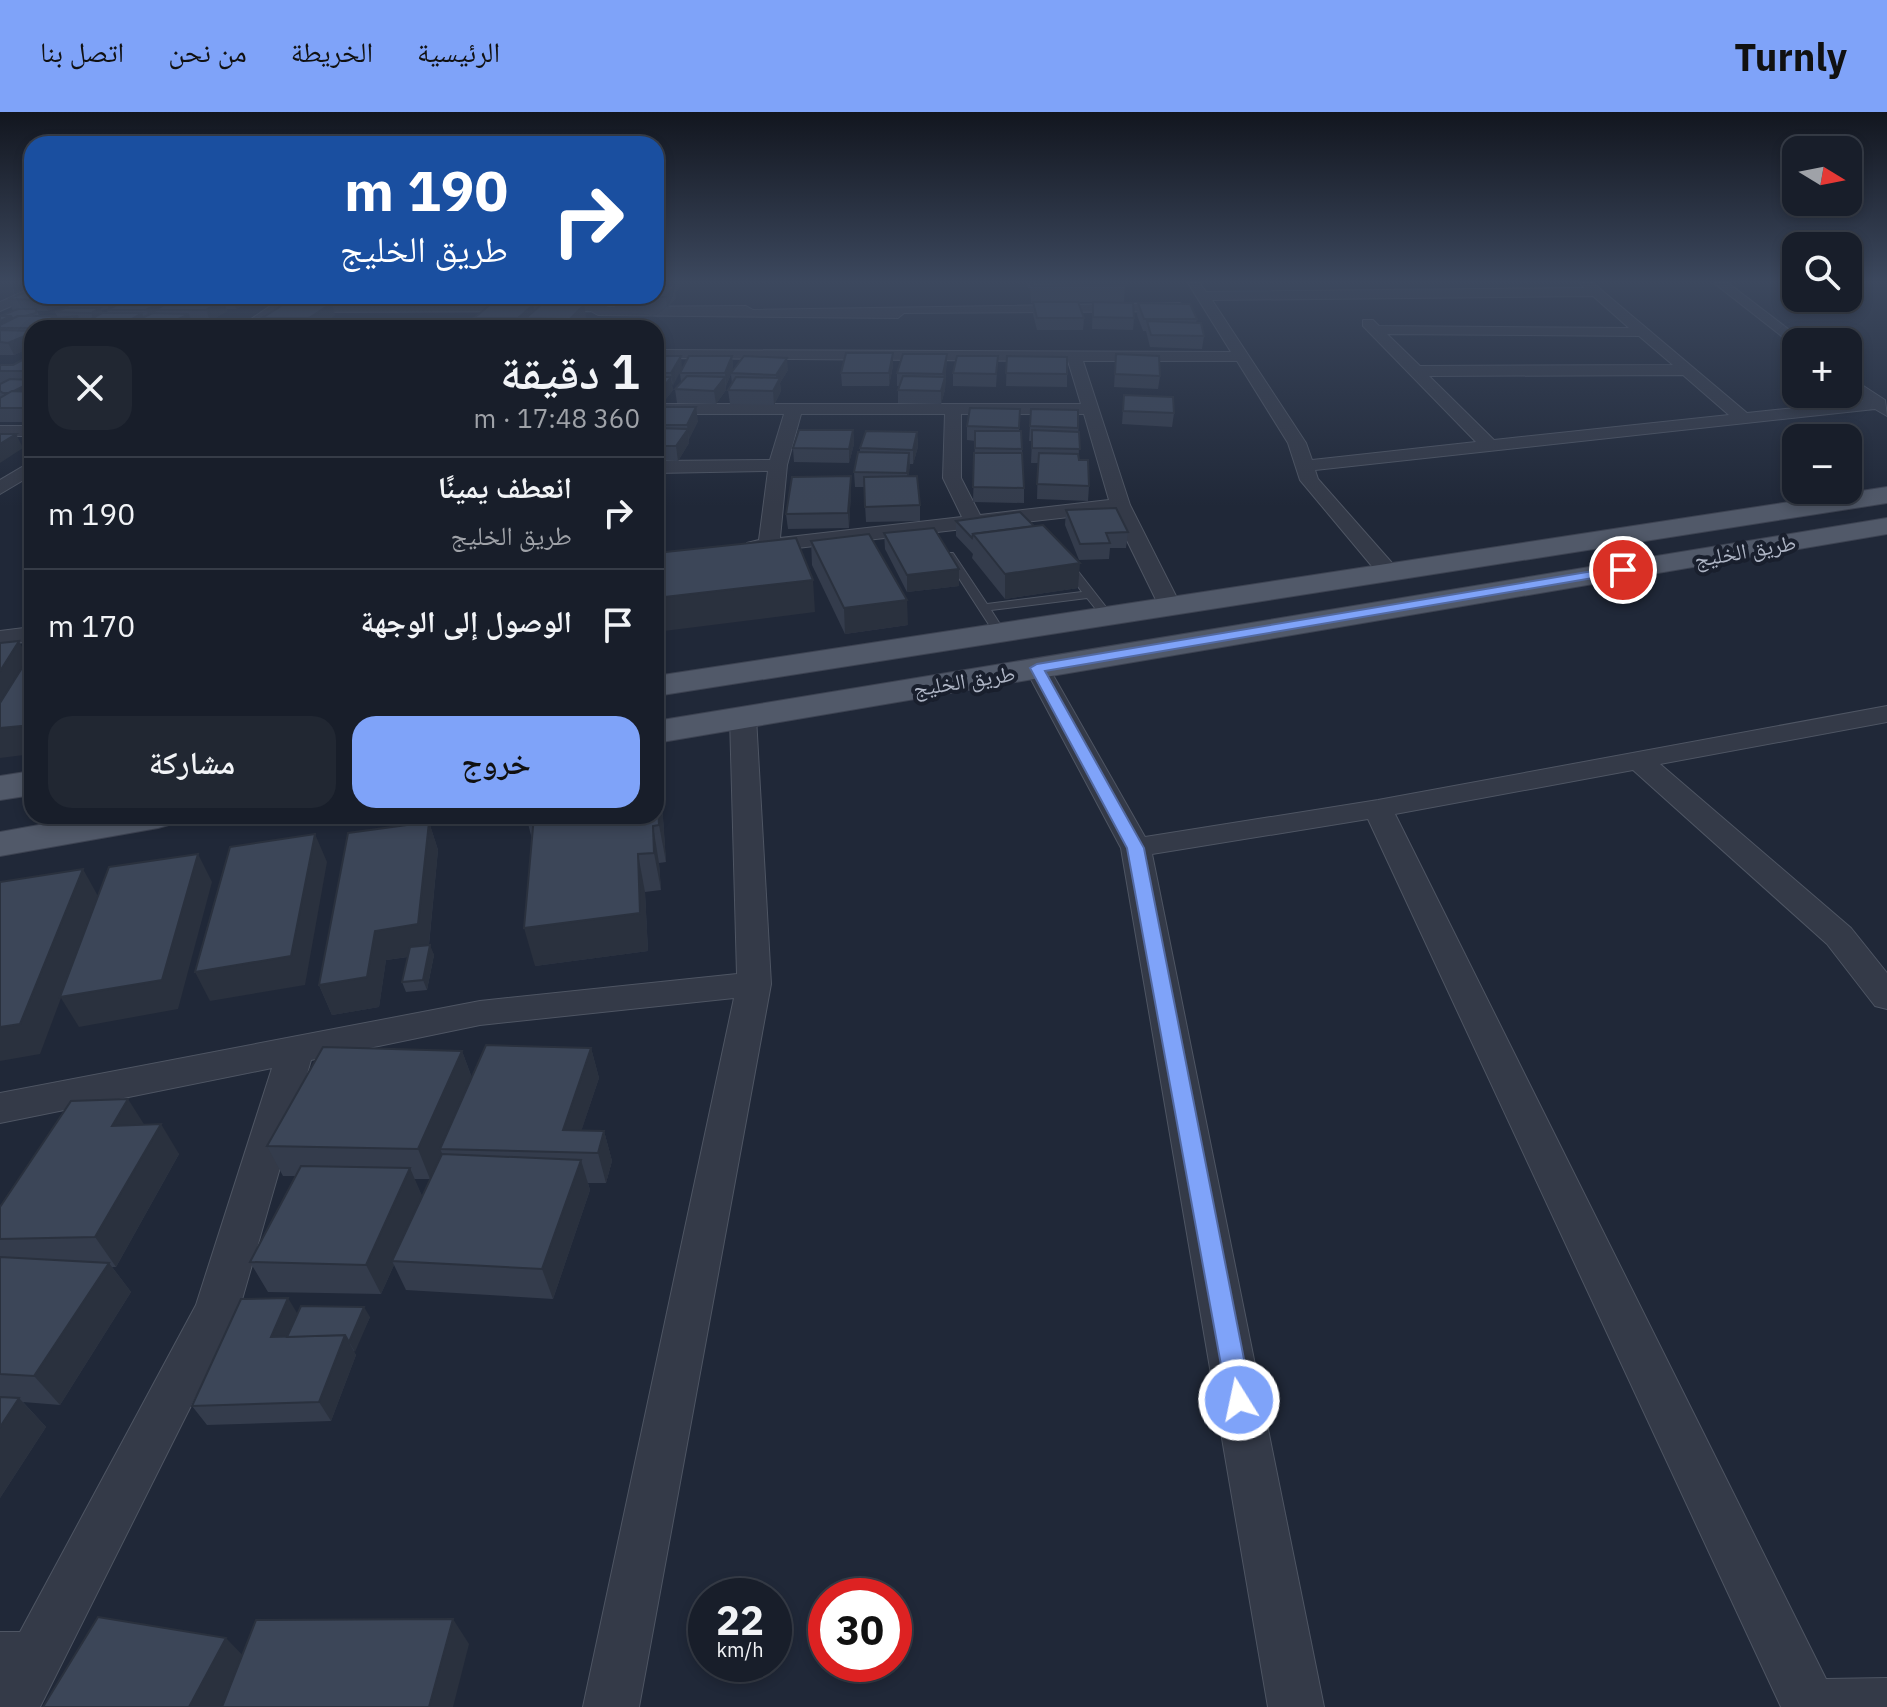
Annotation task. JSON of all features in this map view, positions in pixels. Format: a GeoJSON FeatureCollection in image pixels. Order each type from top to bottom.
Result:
{"type":"FeatureCollection","features":[{"type":"Feature","properties":{"kind":"main road","name":"طريق الخليج"},"geometry":{"type":"LineString","coordinates":[[664,684],[991,620],[1099,605],[1170,606],[1887,495]]}},
{"type":"Feature","properties":{"kind":"main road","name":"طريق الخليج"},"geometry":{"type":"LineString","coordinates":[[664,731],[1887,526]]}},
{"type":"Feature","properties":{"kind":"main road"},"geometry":{"type":"LineString","coordinates":[[0,788],[24,784]]}},
{"type":"Feature","properties":{"kind":"main road"},"geometry":{"type":"LineString","coordinates":[[0,844],[113,824]]}},
{"type":"Feature","properties":{"kind":"street"},"geometry":{"type":"LineString","coordinates":[[1072,357],[1170,357]]}},
{"type":"Feature","properties":{"kind":"street"},"geometry":{"type":"LineString","coordinates":[[1243,357],[1297,443],[1309,480],[1389,572]]}},
{"type":"Feature","properties":{"kind":"street"},"geometry":{"type":"LineString","coordinates":[[1402,357],[1490,446]]}},
{"type":"Feature","properties":{"kind":"street"},"geometry":{"type":"LineString","coordinates":[[1673,357],[1744,419]]}},
{"type":"Feature","properties":{"kind":"street"},"geometry":{"type":"LineString","coordinates":[[1075,358],[1120,505],[1170,606]]}},
{"type":"Feature","properties":{"kind":"street"},"geometry":{"type":"LineString","coordinates":[[1416,371],[1688,370]]}},
{"type":"Feature","properties":{"kind":"street"},"geometry":{"type":"LineString","coordinates":[[1862,392],[1883,408]]}},
{"type":"Feature","properties":{"kind":"street"},"geometry":{"type":"LineString","coordinates":[[1304,466],[1744,419],[1883,408]]}},
{"type":"Feature","properties":{"kind":"street"},"geometry":{"type":"LineString","coordinates":[[664,409],[1090,409]]}},
{"type":"Feature","properties":{"kind":"street"},"geometry":{"type":"LineString","coordinates":[[769,545],[778,465],[794,409]]}},
{"type":"Feature","properties":{"kind":"street"},"geometry":{"type":"LineString","coordinates":[[953,409],[952,478],[974,522]]}},
{"type":"Feature","properties":{"kind":"street"},"geometry":{"type":"LineString","coordinates":[[0,431],[24,431]]}},
{"type":"Feature","properties":{"kind":"street"},"geometry":{"type":"LineString","coordinates":[[664,467],[778,465]]}},
{"type":"Feature","properties":{"kind":"street"},"geometry":{"type":"LineString","coordinates":[[0,488],[24,473]]}},
{"type":"Feature","properties":{"kind":"street"},"geometry":{"type":"LineString","coordinates":[[727,550],[1120,505]]}},
{"type":"Feature","properties":{"kind":"street"},"geometry":{"type":"LineString","coordinates":[[0,638],[24,635]]}},
{"type":"Feature","properties":{"kind":"street"},"geometry":{"type":"LineString","coordinates":[[1037,668],[1136,848],[1296,1707]]}},
{"type":"Feature","properties":{"kind":"street"},"geometry":{"type":"LineString","coordinates":[[1136,848],[1378,809],[1887,714]]}},
{"type":"Feature","properties":{"kind":"street"},"geometry":{"type":"LineString","coordinates":[[611,1707],[754,984],[743,717]]}},
{"type":"Feature","properties":{"kind":"street"},"geometry":{"type":"LineString","coordinates":[[1640,761],[1839,936],[1887,997]]}},
{"type":"Feature","properties":{"kind":"street"},"geometry":{"type":"LineString","coordinates":[[1378,809],[1810,1707],[1887,1706]]}},
{"type":"Feature","properties":{"kind":"street"},"geometry":{"type":"LineString","coordinates":[[0,1108],[480,1013],[754,984]]}},
{"type":"Feature","properties":{"kind":"street"},"geometry":{"type":"LineString","coordinates":[[10,1707],[17,1659],[217,1310],[295,1051]]}},
{"type":"Feature","properties":{"kind":"lane"},"geometry":{"type":"LineString","coordinates":[[939,540],[991,620]]}},
{"type":"Feature","properties":{"kind":"lane"},"geometry":{"type":"LineString","coordinates":[[1055,549],[1099,605]]}},
{"type":"Feature","properties":{"kind":"building"},"geometry":{"type":"Polygon","coordinates":[[[664,357],[680,357],[671,373],[664,373],[664,357]]]}},
{"type":"Feature","properties":{"kind":"building"},"geometry":{"type":"Polygon","coordinates":[[[688,357],[731,357],[725,373],[680,373],[688,357]]]}},
{"type":"Feature","properties":{"kind":"building"},"geometry":{"type":"Polygon","coordinates":[[[743,357],[787,358],[776,375],[731,373],[743,357]]]}},
{"type":"Feature","properties":{"kind":"building"},"geometry":{"type":"Polygon","coordinates":[[[845,357],[892,357],[889,373],[841,373],[845,357]]]}},
{"type":"Feature","properties":{"kind":"building"},"geometry":{"type":"Polygon","coordinates":[[[902,357],[946,357],[943,374],[897,373],[902,357]]]}},
{"type":"Feature","properties":{"kind":"building"},"geometry":{"type":"Polygon","coordinates":[[[957,357],[998,357],[996,374],[953,373],[957,357]]]}},
{"type":"Feature","properties":{"kind":"building"},"geometry":{"type":"Polygon","coordinates":[[[1007,357],[1067,357],[1067,374],[1006,373],[1007,357]]]}},
{"type":"Feature","properties":{"kind":"building"},"geometry":{"type":"Polygon","coordinates":[[[1116,357],[1159,357],[1160,376],[1115,374],[1116,357]]]}},
{"type":"Feature","properties":{"kind":"building"},"geometry":{"type":"Polygon","coordinates":[[[24,359],[24,371],[0,371],[1,365],[13,365],[24,359]]]}},
{"type":"Feature","properties":{"kind":"building"},"geometry":{"type":"Polygon","coordinates":[[[687,376],[725,377],[714,391],[675,389],[687,376]]]}},
{"type":"Feature","properties":{"kind":"building"},"geometry":{"type":"Polygon","coordinates":[[[903,376],[945,377],[941,391],[898,390],[903,376]]]}},
{"type":"Feature","properties":{"kind":"building"},"geometry":{"type":"Polygon","coordinates":[[[736,377],[780,378],[773,391],[728,390],[736,377]]]}},
{"type":"Feature","properties":{"kind":"building"},"geometry":{"type":"Polygon","coordinates":[[[10,379],[24,380],[24,386],[10,393],[0,391],[0,384],[10,379]]]}},
{"type":"Feature","properties":{"kind":"building"},"geometry":{"type":"Polygon","coordinates":[[[12,391],[24,392],[24,408],[0,408],[0,398],[12,391]]]}},
{"type":"Feature","properties":{"kind":"building"},"geometry":{"type":"Polygon","coordinates":[[[1124,395],[1173,397],[1174,413],[1123,411],[1124,395]]]}},
{"type":"Feature","properties":{"kind":"building"},"geometry":{"type":"Polygon","coordinates":[[[664,407],[696,407],[687,425],[664,425],[664,407]]]}},
{"type":"Feature","properties":{"kind":"building"},"geometry":{"type":"Polygon","coordinates":[[[970,408],[1020,409],[1019,428],[967,426],[970,408]]]}},
{"type":"Feature","properties":{"kind":"building"},"geometry":{"type":"Polygon","coordinates":[[[1031,409],[1078,410],[1078,428],[1030,426],[1031,409]]]}},
{"type":"Feature","properties":{"kind":"building"},"geometry":{"type":"Polygon","coordinates":[[[664,428],[688,429],[676,446],[664,446],[664,428]]]}},
{"type":"Feature","properties":{"kind":"building"},"geometry":{"type":"Polygon","coordinates":[[[799,430],[853,430],[849,449],[793,448],[799,430]]]}},
{"type":"Feature","properties":{"kind":"building"},"geometry":{"type":"Polygon","coordinates":[[[1032,430],[1079,432],[1080,449],[1032,448],[1032,430]]]}},
{"type":"Feature","properties":{"kind":"building"},"geometry":{"type":"Polygon","coordinates":[[[866,431],[917,432],[913,450],[860,448],[866,431]]]}},
{"type":"Feature","properties":{"kind":"building"},"geometry":{"type":"Polygon","coordinates":[[[975,431],[1021,431],[1022,449],[975,448],[975,431]]]}},
{"type":"Feature","properties":{"kind":"building"},"geometry":{"type":"Polygon","coordinates":[[[0,434],[16,434],[0,444],[0,434]]]}},
{"type":"Feature","properties":{"kind":"building"},"geometry":{"type":"Polygon","coordinates":[[[858,452],[909,453],[907,473],[854,472],[858,452]]]}},
{"type":"Feature","properties":{"kind":"building"},"geometry":{"type":"Polygon","coordinates":[[[974,453],[1022,453],[1024,488],[973,487],[974,453]]]}},
{"type":"Feature","properties":{"kind":"building"},"geometry":{"type":"Polygon","coordinates":[[[1039,453],[1078,454],[1079,460],[1088,460],[1089,486],[1037,484],[1039,453]]]}},
{"type":"Feature","properties":{"kind":"building"},"geometry":{"type":"Polygon","coordinates":[[[851,476],[848,513],[786,514],[792,477],[851,476]]]}},
{"type":"Feature","properties":{"kind":"building"},"geometry":{"type":"Polygon","coordinates":[[[917,476],[920,505],[865,507],[864,477],[917,476]]]}},
{"type":"Feature","properties":{"kind":"building"},"geometry":{"type":"Polygon","coordinates":[[[1116,508],[1128,532],[1106,533],[1110,543],[1080,544],[1066,510],[1116,508]]]}},
{"type":"Feature","properties":{"kind":"building"},"geometry":{"type":"Polygon","coordinates":[[[1020,512],[1034,526],[973,534],[972,538],[956,521],[1020,512]]]}},
{"type":"Feature","properties":{"kind":"building"},"geometry":{"type":"Polygon","coordinates":[[[1043,525],[1080,563],[1005,574],[973,534],[1043,525]]]}},
{"type":"Feature","properties":{"kind":"building"},"geometry":{"type":"Polygon","coordinates":[[[934,528],[959,569],[907,575],[884,533],[934,528]]]}},
{"type":"Feature","properties":{"kind":"building"},"geometry":{"type":"Polygon","coordinates":[[[869,534],[907,600],[844,608],[811,541],[869,534]]]}},
{"type":"Feature","properties":{"kind":"building"},"geometry":{"type":"Polygon","coordinates":[[[796,538],[813,580],[664,597],[664,552],[796,538]]]}},
{"type":"Feature","properties":{"kind":"building"},"geometry":{"type":"Polygon","coordinates":[[[19,641],[0,671],[0,643],[19,641]]]}},
{"type":"Feature","properties":{"kind":"building"},"geometry":{"type":"Polygon","coordinates":[[[24,665],[24,726],[0,728],[0,703],[24,665]]]}},
{"type":"Feature","properties":{"kind":"building"},"geometry":{"type":"Polygon","coordinates":[[[429,824],[418,924],[375,931],[367,977],[319,985],[348,833],[429,824]]]}},
{"type":"Feature","properties":{"kind":"building"},"geometry":{"type":"Polygon","coordinates":[[[533,824],[659,824],[653,826],[654,853],[638,854],[640,913],[524,928],[533,824]]]}},
{"type":"Feature","properties":{"kind":"building"},"geometry":{"type":"Polygon","coordinates":[[[315,834],[291,956],[195,972],[230,847],[315,834]]]}},
{"type":"Feature","properties":{"kind":"building"},"geometry":{"type":"Polygon","coordinates":[[[198,854],[162,980],[60,997],[109,867],[198,854]]]}},
{"type":"Feature","properties":{"kind":"building"},"geometry":{"type":"Polygon","coordinates":[[[83,869],[20,1024],[0,1027],[0,882],[83,869]]]}},
{"type":"Feature","properties":{"kind":"building"},"geometry":{"type":"Polygon","coordinates":[[[430,945],[423,980],[402,982],[410,947],[430,945]]]}},
{"type":"Feature","properties":{"kind":"building"},"geometry":{"type":"Polygon","coordinates":[[[486,1045],[591,1048],[563,1130],[604,1131],[598,1153],[440,1149],[486,1045]]]}},
{"type":"Feature","properties":{"kind":"building"},"geometry":{"type":"Polygon","coordinates":[[[323,1047],[462,1051],[418,1149],[267,1146],[323,1047]]]}},
{"type":"Feature","properties":{"kind":"building"},"geometry":{"type":"Polygon","coordinates":[[[128,1099],[112,1126],[161,1124],[95,1237],[0,1239],[0,1207],[71,1101],[128,1099]]]}},
{"type":"Feature","properties":{"kind":"building"},"geometry":{"type":"Polygon","coordinates":[[[442,1154],[581,1160],[542,1269],[392,1261],[442,1154]]]}},
{"type":"Feature","properties":{"kind":"building"},"geometry":{"type":"Polygon","coordinates":[[[301,1166],[410,1168],[366,1265],[250,1262],[301,1166]]]}},
{"type":"Feature","properties":{"kind":"building"},"geometry":{"type":"Polygon","coordinates":[[[0,1257],[109,1263],[34,1376],[0,1374],[0,1257]]]}},
{"type":"Feature","properties":{"kind":"building"},"geometry":{"type":"Polygon","coordinates":[[[288,1298],[271,1337],[345,1335],[319,1402],[192,1406],[241,1299],[288,1298]]]}},
{"type":"Feature","properties":{"kind":"building"},"geometry":{"type":"Polygon","coordinates":[[[301,1306],[364,1307],[349,1342],[345,1335],[287,1337],[301,1306]]]}},
{"type":"Feature","properties":{"kind":"building"},"geometry":{"type":"Polygon","coordinates":[[[0,1397],[19,1398],[0,1427],[0,1397]]]}},
{"type":"Feature","properties":{"kind":"building"},"geometry":{"type":"Polygon","coordinates":[[[98,1617],[226,1638],[189,1707],[43,1707],[98,1617]]]}},
{"type":"Feature","properties":{"kind":"building"},"geometry":{"type":"Polygon","coordinates":[[[453,1619],[429,1707],[222,1707],[256,1620],[453,1619]]]}},
{"type":"Feature","properties":{"kind":"route"},"geometry":{"type":"LineString","coordinates":[[1239,1400],[1136,848],[1037,668],[1623,570]]}}]}
